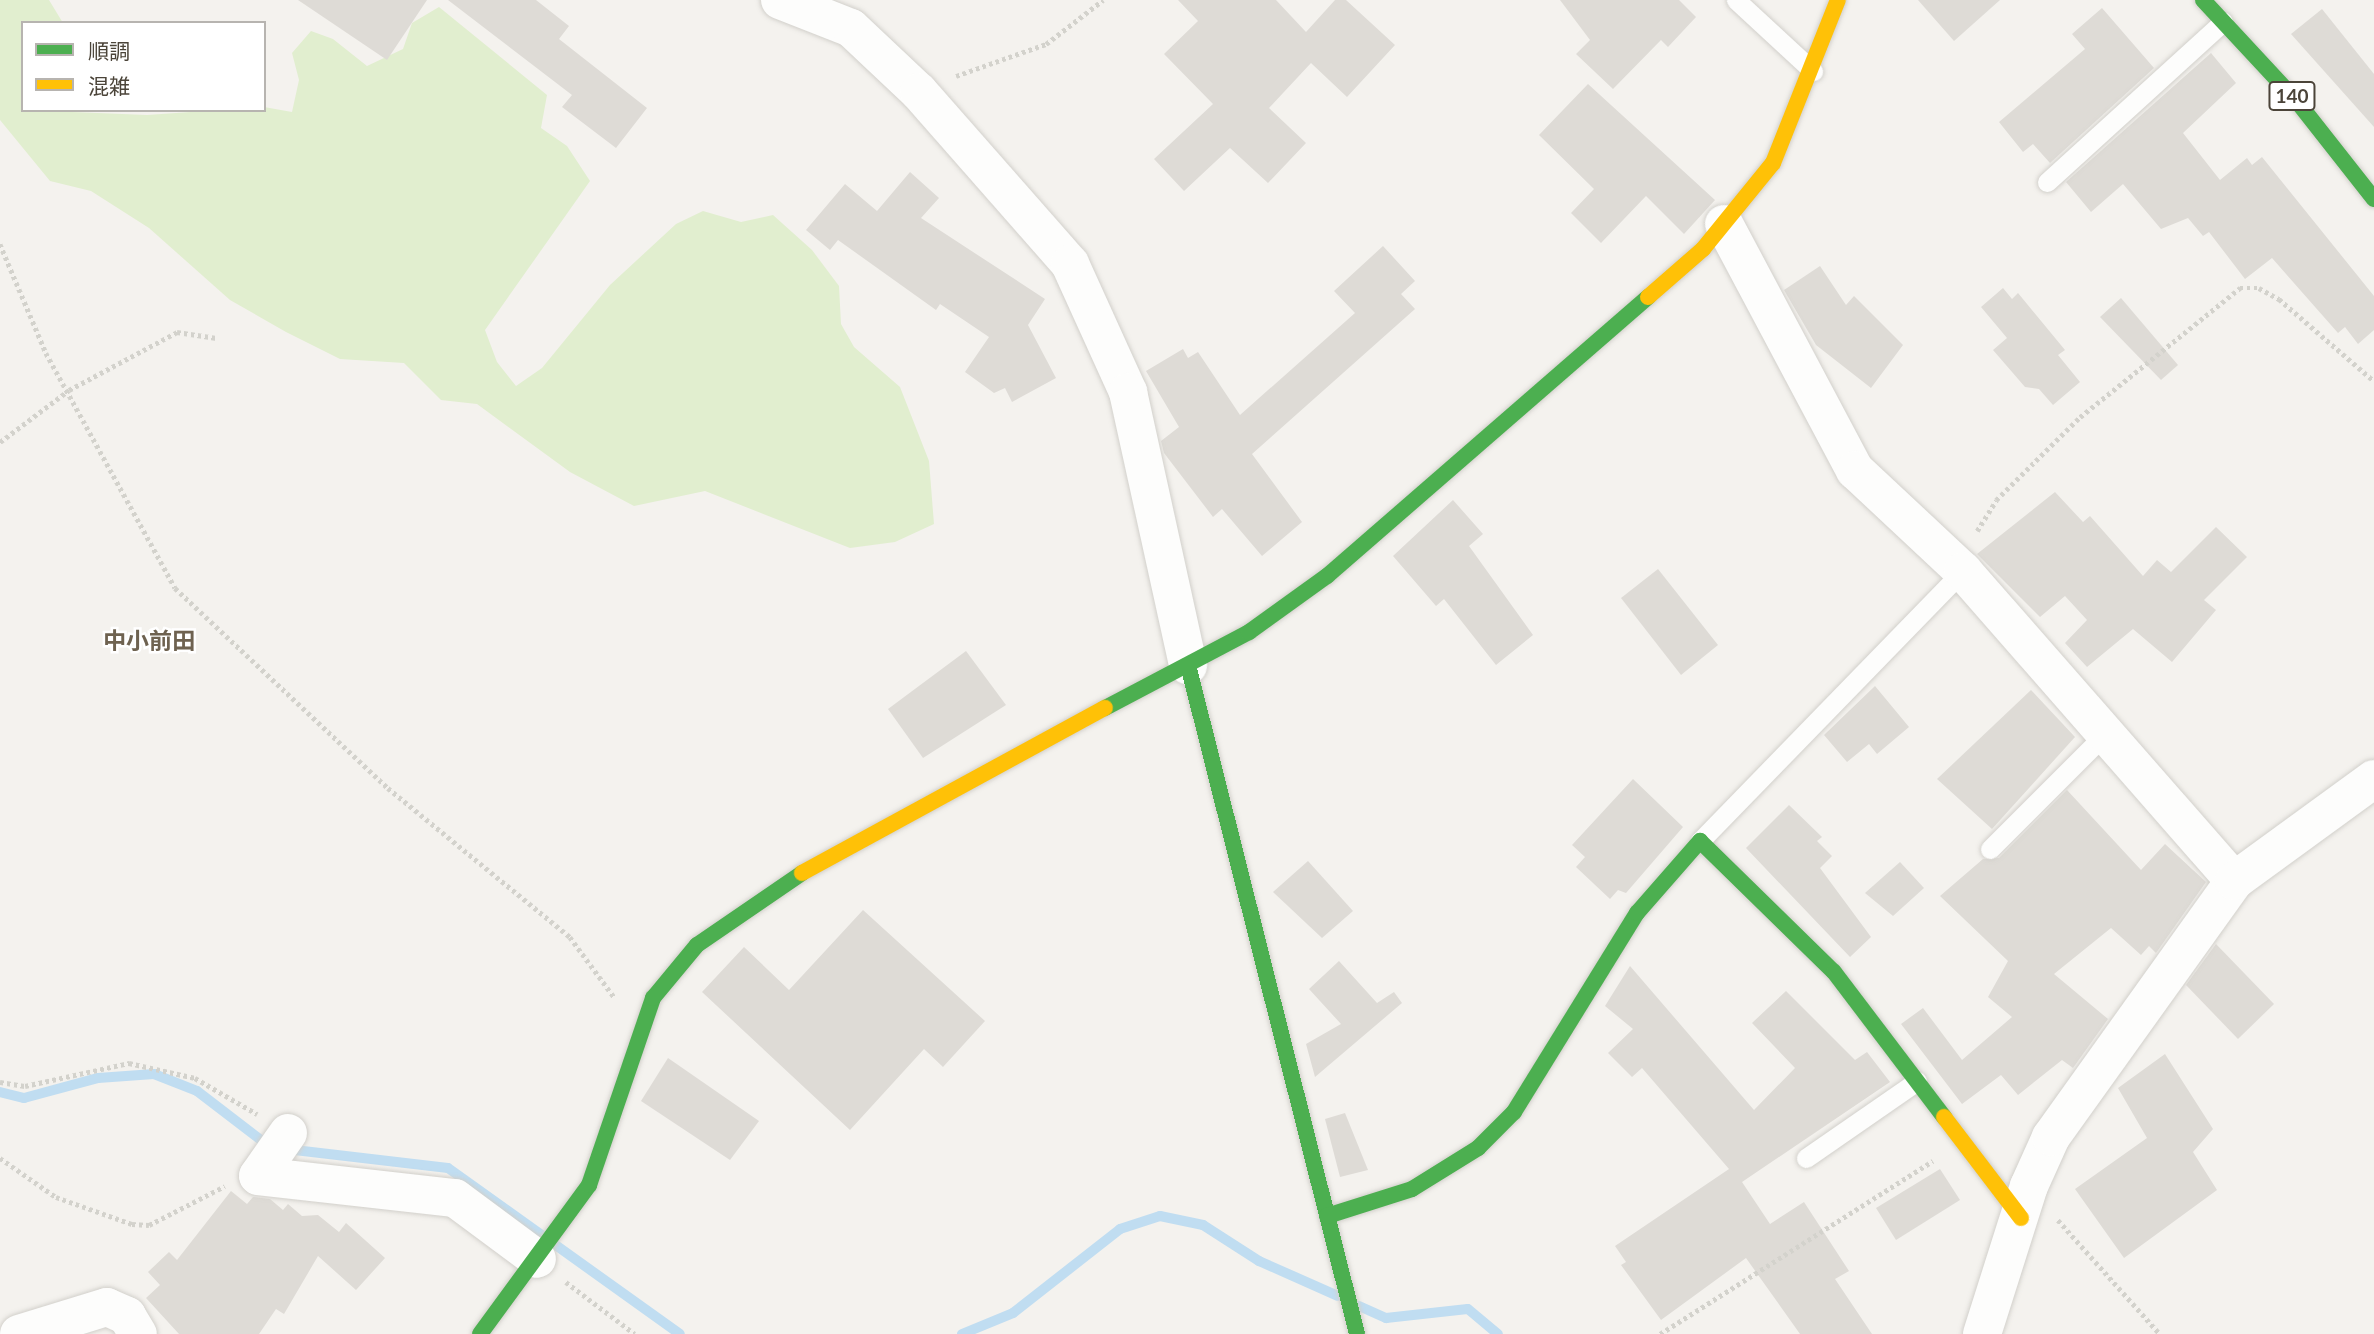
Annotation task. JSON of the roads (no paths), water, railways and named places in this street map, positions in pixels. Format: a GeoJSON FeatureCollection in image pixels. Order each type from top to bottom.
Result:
{"type":"FeatureCollection","features":[{"type":"Feature","properties":{"kind":"main road"},"geometry":{"type":"LineString","coordinates":[[480,1334],[589,1185],[653,998],[697,946],[834,851],[1188,665],[1327,576],[1626,322],[1724,224],[1773,163],[1814,72],[1838,0]]}},
{"type":"Feature","properties":{"kind":"main road","name":"140"},"geometry":{"type":"LineString","coordinates":[[2203,0],[2374,199]]}},
{"type":"Feature","properties":{"kind":"main road"},"geometry":{"type":"LineString","coordinates":[[1188,665],[1357,1334]]}},
{"type":"Feature","properties":{"kind":"main road"},"geometry":{"type":"LineString","coordinates":[[1327,1216],[1412,1189],[1496,1130],[1514,1112],[1637,913],[1700,841],[1834,972],[1963,1141],[2025,1202]]}},
{"type":"Feature","properties":{"kind":"street"},"geometry":{"type":"LineString","coordinates":[[780,0],[850,28],[919,92],[1070,264],[1101,326],[1128,392],[1188,665]]}},
{"type":"Feature","properties":{"kind":"street"},"geometry":{"type":"LineString","coordinates":[[1724,224],[1854,470],[1960,568],[2109,730],[2234,881]]}},
{"type":"Feature","properties":{"kind":"street"},"geometry":{"type":"LineString","coordinates":[[1982,1334],[2025,1202],[2052,1137],[2234,881],[2374,779]]}},
{"type":"Feature","properties":{"kind":"street"},"geometry":{"type":"LineString","coordinates":[[288,1133],[258,1176],[455,1198],[537,1259]]}},
{"type":"Feature","properties":{"kind":"street"},"geometry":{"type":"LineString","coordinates":[[19,1334],[107,1307],[127,1316],[138,1334]]}},
{"type":"Feature","properties":{"kind":"lane"},"geometry":{"type":"LineString","coordinates":[[1736,0],[1814,72]]}},
{"type":"Feature","properties":{"kind":"lane"},"geometry":{"type":"LineString","coordinates":[[2047,182],[2223,22]]}},
{"type":"Feature","properties":{"kind":"lane"},"geometry":{"type":"LineString","coordinates":[[1700,841],[1960,568]]}},
{"type":"Feature","properties":{"kind":"lane"},"geometry":{"type":"LineString","coordinates":[[1990,849],[2109,730]]}},
{"type":"Feature","properties":{"kind":"lane"},"geometry":{"type":"LineString","coordinates":[[1806,1158],[1917,1081]]}},
{"type":"Feature","properties":{"kind":"waterway"},"geometry":{"type":"LineString","coordinates":[[0,1092],[24,1098],[98,1078],[154,1074],[197,1091],[270,1147]]}},
{"type":"Feature","properties":{"kind":"waterway"},"geometry":{"type":"LineString","coordinates":[[286,1149],[448,1168],[680,1334]]}},
{"type":"Feature","properties":{"kind":"waterway"},"geometry":{"type":"LineString","coordinates":[[962,1334],[1013,1313],[1120,1229],[1160,1216],[1203,1225],[1259,1261],[1338,1296]]}},
{"type":"Feature","properties":{"kind":"waterway"},"geometry":{"type":"LineString","coordinates":[[1359,1306],[1386,1318],[1468,1309],[1498,1334]]}},
{"type":"Feature","properties":{"kind":"district","name":"中小前田"},"geometry":{"type":"Point","coordinates":[149,640]}}]}
